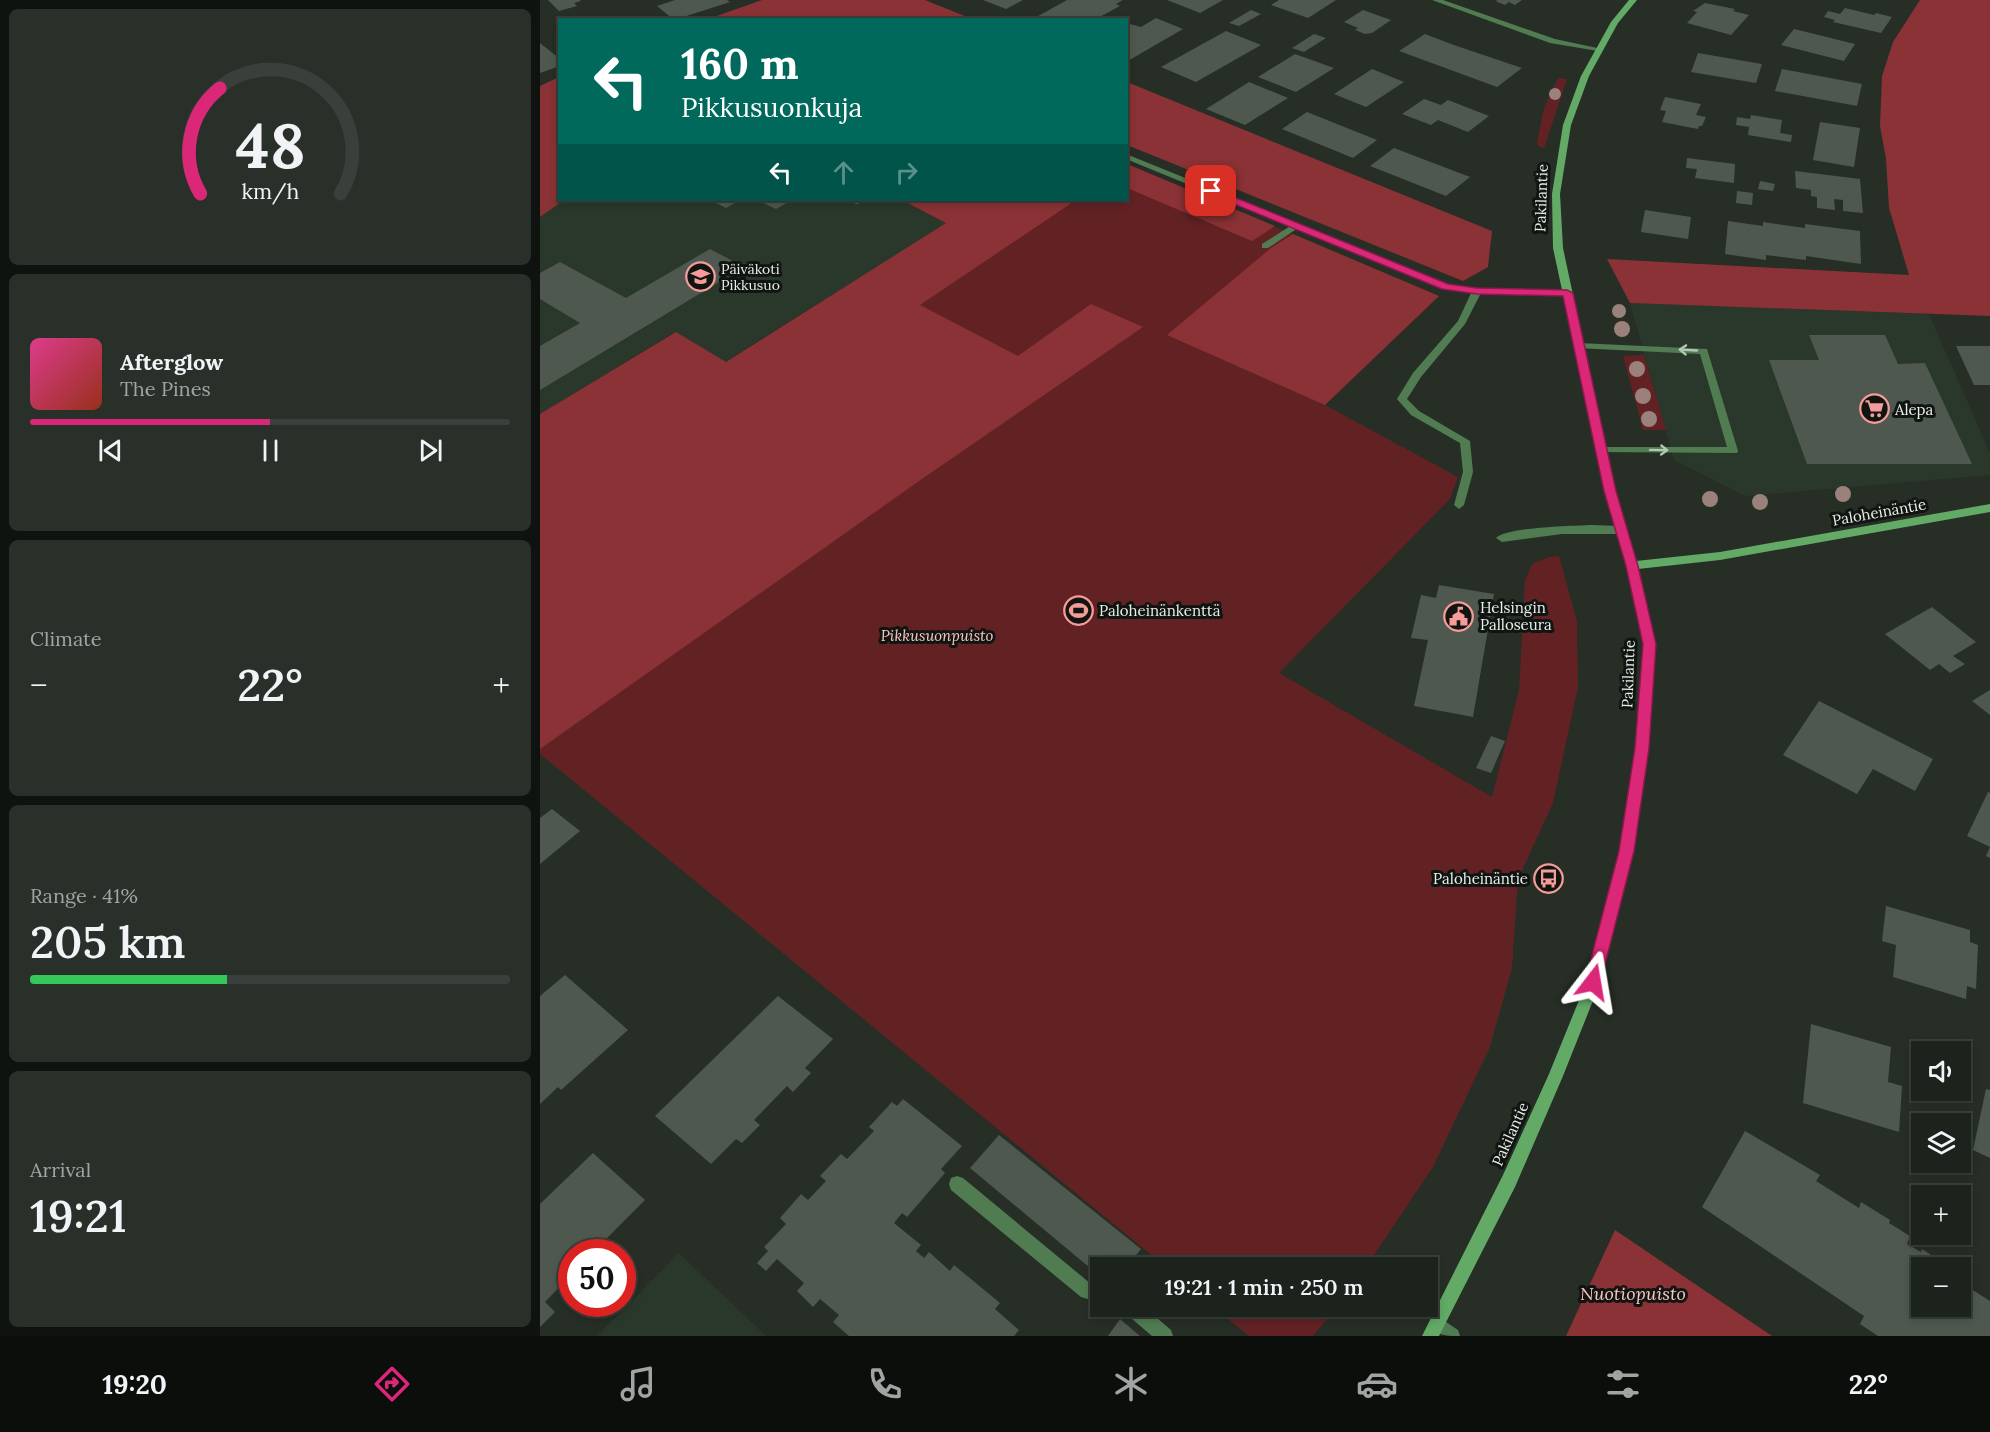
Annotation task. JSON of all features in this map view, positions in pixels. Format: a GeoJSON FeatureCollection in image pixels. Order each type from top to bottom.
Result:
{"type":"FeatureCollection","features":[{"type":"Feature","properties":{"kind":"main road","name":"Pakilantie"},"geometry":{"type":"LineString","coordinates":[[1434,1330],[1509,1181],[1556,1076],[1593,982],[1623,865],[1642,748],[1650,644],[1632,566],[1600,450],[1567,293],[1558,248],[1556,194],[1558,170],[1567,125],[1598,49],[1615,22],[1633,0]]}},
{"type":"Feature","properties":{"kind":"main road","name":"Paloheinäntie"},"geometry":{"type":"LineString","coordinates":[[1632,566],[1720,556],[1990,508]]}},
{"type":"Feature","properties":{"kind":"street"},"geometry":{"type":"LineString","coordinates":[[1436,0],[1553,41],[1598,49]]}},
{"type":"Feature","properties":{"kind":"street"},"geometry":{"type":"LineString","coordinates":[[1128,157],[1446,287],[1477,291],[1567,293]]}},
{"type":"Feature","properties":{"kind":"street"},"geometry":{"type":"LineString","coordinates":[[1265,246],[1295,226]]}},
{"type":"Feature","properties":{"kind":"street"},"geometry":{"type":"LineString","coordinates":[[1459,505],[1468,472],[1465,441],[1415,413],[1402,399],[1417,375],[1462,322],[1477,291]]}},
{"type":"Feature","properties":{"kind":"street"},"geometry":{"type":"LineString","coordinates":[[1579,346],[1704,351],[1733,451],[1600,450]]}},
{"type":"Feature","properties":{"kind":"street"},"geometry":{"type":"LineString","coordinates":[[1502,538],[1562,529],[1622,530]]}},
{"type":"Feature","properties":{"kind":"street"},"geometry":{"type":"LineString","coordinates":[[957,1184],[1090,1292]]}},
{"type":"Feature","properties":{"kind":"street"},"geometry":{"type":"LineString","coordinates":[[1143,1317],[1165,1336]]}},
{"type":"Feature","properties":{"kind":"street"},"geometry":{"type":"LineString","coordinates":[[1434,1330],[1452,1336]]}},
{"type":"Feature","properties":{"kind":"shaded area","name":"Päiväkoti Pikkusuo"},"geometry":{"type":"Polygon","coordinates":[[[563,201],[904,201],[947,223],[725,362],[675,332],[540,414],[540,217],[563,201]]]}},
{"type":"Feature","properties":{"kind":"shaded area"},"geometry":{"type":"Polygon","coordinates":[[[1630,303],[1929,314],[1990,453],[1990,475],[1745,496],[1674,460],[1630,303]]]}},
{"type":"Feature","properties":{"kind":"shaded area"},"geometry":{"type":"Polygon","coordinates":[[[679,1253],[766,1336],[597,1336],[616,1317],[636,1317],[636,1297],[679,1253]]]}},
{"type":"Feature","properties":{"kind":"green space"},"geometry":{"type":"Polygon","coordinates":[[[762,0],[925,0],[970,18],[711,18],[762,0]]]}},
{"type":"Feature","properties":{"kind":"green space"},"geometry":{"type":"Polygon","coordinates":[[[1920,0],[1990,0],[1990,316],[1630,303],[1607,259],[1909,275],[1889,208],[1886,159],[1880,126],[1882,76],[1893,42],[1920,0]]]}},
{"type":"Feature","properties":{"kind":"green space"},"geometry":{"type":"Polygon","coordinates":[[[558,77],[558,201],[563,201],[540,217],[540,86],[558,77]]]}},
{"type":"Feature","properties":{"kind":"green space"},"geometry":{"type":"Polygon","coordinates":[[[1558,78],[1567,79],[1544,148],[1538,146],[1537,142],[1544,108],[1558,78]]]}},
{"type":"Feature","properties":{"kind":"green space"},"geometry":{"type":"Polygon","coordinates":[[[1128,82],[1492,231],[1488,267],[1463,281],[1128,145],[1128,82]]]}},
{"type":"Feature","properties":{"kind":"green space","name":"Pikkusuonpuisto"},"geometry":{"type":"Polygon","coordinates":[[[1128,164],[1439,296],[1325,405],[1458,477],[1450,499],[1279,673],[1492,797],[1519,690],[1525,580],[1532,564],[1549,557],[1559,556],[1577,621],[1578,687],[1553,803],[1518,879],[1512,968],[1490,1047],[1433,1167],[1373,1257],[1154,1257],[540,754],[540,414],[676,332],[726,362],[946,223],[904,201],[1128,201],[1128,164]]]}},
{"type":"Feature","properties":{"kind":"green space"},"geometry":{"type":"Polygon","coordinates":[[[1128,164],[1275,226],[1252,241],[1128,188],[1128,164]]]}},
{"type":"Feature","properties":{"kind":"green space"},"geometry":{"type":"Polygon","coordinates":[[[904,201],[1075,201],[920,305],[1018,356],[1091,304],[1143,327],[919,481],[540,749],[540,414],[676,332],[726,362],[946,223],[904,201]]]}},
{"type":"Feature","properties":{"kind":"green space"},"geometry":{"type":"Polygon","coordinates":[[[1293,234],[1439,296],[1325,405],[1167,335],[1271,248],[1293,234]]]}},
{"type":"Feature","properties":{"kind":"green space"},"geometry":{"type":"Polygon","coordinates":[[[1644,355],[1666,430],[1643,430],[1623,356],[1644,355]]]}},
{"type":"Feature","properties":{"kind":"green space","name":"Nuotiopuisto"},"geometry":{"type":"Polygon","coordinates":[[[1615,1230],[1772,1336],[1566,1336],[1615,1230]]]}},
{"type":"Feature","properties":{"kind":"green space"},"geometry":{"type":"Polygon","coordinates":[[[1225,1317],[1329,1317],[1313,1336],[1249,1336],[1225,1317]]]}},
{"type":"Feature","properties":{"kind":"building"},"geometry":{"type":"Polygon","coordinates":[[[548,0],[581,1],[574,3],[577,6],[559,11],[548,0]]]}},
{"type":"Feature","properties":{"kind":"building"},"geometry":{"type":"Polygon","coordinates":[[[675,0],[727,0],[730,2],[680,18],[672,18],[657,6],[675,0]]]}},
{"type":"Feature","properties":{"kind":"building"},"geometry":{"type":"Polygon","coordinates":[[[983,0],[1023,0],[1006,9],[983,0]]]}},
{"type":"Feature","properties":{"kind":"building"},"geometry":{"type":"Polygon","coordinates":[[[1067,0],[1123,0],[1116,4],[1120,6],[1098,18],[1035,18],[1067,0]]]}},
{"type":"Feature","properties":{"kind":"building"},"geometry":{"type":"Polygon","coordinates":[[[1167,0],[1223,0],[1200,13],[1167,0]]]}},
{"type":"Feature","properties":{"kind":"building"},"geometry":{"type":"Polygon","coordinates":[[[1279,0],[1336,0],[1308,18],[1271,5],[1279,0]]]}},
{"type":"Feature","properties":{"kind":"building"},"geometry":{"type":"Polygon","coordinates":[[[1522,0],[1515,5],[1509,2],[1505,5],[1495,1],[1522,0]]]}},
{"type":"Feature","properties":{"kind":"building"},"geometry":{"type":"Polygon","coordinates":[[[1705,3],[1735,9],[1733,11],[1749,15],[1731,35],[1687,23],[1697,12],[1693,11],[1705,3]]]}},
{"type":"Feature","properties":{"kind":"building"},"geometry":{"type":"Polygon","coordinates":[[[1845,8],[1892,17],[1881,33],[1833,22],[1835,20],[1824,17],[1828,11],[1840,14],[1845,8]]]}},
{"type":"Feature","properties":{"kind":"building"},"geometry":{"type":"Polygon","coordinates":[[[1251,10],[1261,14],[1239,26],[1229,23],[1251,10]]]}},
{"type":"Feature","properties":{"kind":"building"},"geometry":{"type":"Polygon","coordinates":[[[1363,10],[1391,20],[1372,33],[1365,34],[1344,22],[1363,10]]]}},
{"type":"Feature","properties":{"kind":"building"},"geometry":{"type":"Polygon","coordinates":[[[1156,18],[1183,29],[1128,61],[1128,24],[1141,27],[1156,18]]]}},
{"type":"Feature","properties":{"kind":"building"},"geometry":{"type":"Polygon","coordinates":[[[1794,29],[1855,44],[1844,61],[1781,45],[1794,29]]]}},
{"type":"Feature","properties":{"kind":"building"},"geometry":{"type":"Polygon","coordinates":[[[1226,31],[1261,45],[1196,82],[1161,67],[1226,31]]]}},
{"type":"Feature","properties":{"kind":"building"},"geometry":{"type":"Polygon","coordinates":[[[1314,34],[1326,38],[1304,52],[1292,48],[1314,34]]]}},
{"type":"Feature","properties":{"kind":"building"},"geometry":{"type":"Polygon","coordinates":[[[1425,34],[1522,68],[1497,87],[1399,51],[1425,34]]]}},
{"type":"Feature","properties":{"kind":"building"},"geometry":{"type":"Polygon","coordinates":[[[540,43],[558,57],[558,67],[540,73],[540,43]]]}},
{"type":"Feature","properties":{"kind":"building"},"geometry":{"type":"Polygon","coordinates":[[[1698,53],[1762,64],[1756,83],[1691,72],[1698,53]]]}},
{"type":"Feature","properties":{"kind":"building"},"geometry":{"type":"Polygon","coordinates":[[[1295,54],[1334,68],[1296,92],[1258,77],[1295,54]]]}},
{"type":"Feature","properties":{"kind":"building"},"geometry":{"type":"Polygon","coordinates":[[[1372,69],[1404,82],[1366,107],[1334,94],[1372,69]]]}},
{"type":"Feature","properties":{"kind":"building"},"geometry":{"type":"Polygon","coordinates":[[[1782,69],[1862,84],[1857,106],[1775,91],[1782,69]]]}},
{"type":"Feature","properties":{"kind":"building"},"geometry":{"type":"Polygon","coordinates":[[[1249,82],[1288,98],[1245,125],[1206,109],[1249,82]]]}},
{"type":"Feature","properties":{"kind":"building"},"geometry":{"type":"Polygon","coordinates":[[[1665,97],[1701,104],[1696,115],[1706,117],[1702,126],[1698,129],[1662,122],[1666,111],[1660,110],[1665,97]]]}},
{"type":"Feature","properties":{"kind":"building"},"geometry":{"type":"Polygon","coordinates":[[[1424,99],[1441,105],[1448,100],[1489,116],[1468,132],[1438,120],[1431,125],[1402,114],[1424,99]]]}},
{"type":"Feature","properties":{"kind":"building"},"geometry":{"type":"Polygon","coordinates":[[[1307,112],[1377,140],[1353,158],[1282,129],[1307,112]]]}},
{"type":"Feature","properties":{"kind":"building"},"geometry":{"type":"Polygon","coordinates":[[[1751,115],[1782,120],[1780,133],[1792,135],[1791,142],[1748,135],[1749,127],[1736,125],[1737,117],[1750,119],[1751,115]]]}},
{"type":"Feature","properties":{"kind":"building"},"geometry":{"type":"Polygon","coordinates":[[[1820,122],[1860,128],[1854,167],[1813,160],[1820,122]]]}},
{"type":"Feature","properties":{"kind":"building"},"geometry":{"type":"Polygon","coordinates":[[[1394,148],[1470,177],[1446,196],[1370,166],[1394,148]]]}},
{"type":"Feature","properties":{"kind":"building"},"geometry":{"type":"Polygon","coordinates":[[[1687,158],[1735,164],[1734,183],[1695,178],[1697,169],[1686,168],[1687,158]]]}},
{"type":"Feature","properties":{"kind":"building"},"geometry":{"type":"Polygon","coordinates":[[[1795,171],[1860,179],[1863,213],[1843,211],[1843,200],[1834,199],[1835,210],[1817,208],[1817,197],[1811,196],[1811,190],[1796,188],[1795,171]]]}},
{"type":"Feature","properties":{"kind":"building"},"geometry":{"type":"Polygon","coordinates":[[[1760,181],[1775,184],[1773,191],[1758,189],[1760,181]]]}},
{"type":"Feature","properties":{"kind":"building"},"geometry":{"type":"Polygon","coordinates":[[[1737,191],[1753,193],[1752,205],[1736,203],[1737,191]]]}},
{"type":"Feature","properties":{"kind":"building"},"geometry":{"type":"Polygon","coordinates":[[[712,201],[738,201],[726,208],[712,201]]]}},
{"type":"Feature","properties":{"kind":"building"},"geometry":{"type":"Polygon","coordinates":[[[759,201],[790,201],[776,209],[759,201]]]}},
{"type":"Feature","properties":{"kind":"building"},"geometry":{"type":"Polygon","coordinates":[[[1645,210],[1691,217],[1688,239],[1641,232],[1645,210]]]}},
{"type":"Feature","properties":{"kind":"building"},"geometry":{"type":"Polygon","coordinates":[[[1728,221],[1763,226],[1763,222],[1805,228],[1805,224],[1860,231],[1861,264],[1806,256],[1806,260],[1766,255],[1766,260],[1725,254],[1728,221]]]}},
{"type":"Feature","properties":{"kind":"building"},"geometry":{"type":"Polygon","coordinates":[[[710,249],[744,267],[540,390],[540,346],[580,323],[540,299],[540,273],[560,262],[626,298],[710,249]]]}},
{"type":"Feature","properties":{"kind":"building"},"geometry":{"type":"Polygon","coordinates":[[[1809,335],[1885,335],[1898,364],[1925,363],[1972,464],[1807,464],[1769,360],[1819,360],[1809,335]]]}},
{"type":"Feature","properties":{"kind":"building"},"geometry":{"type":"Polygon","coordinates":[[[1956,346],[1990,346],[1990,385],[1974,385],[1956,346]]]}},
{"type":"Feature","properties":{"kind":"building"},"geometry":{"type":"Polygon","coordinates":[[[1439,585],[1494,594],[1473,717],[1414,706],[1428,640],[1411,638],[1421,595],[1436,598],[1439,585]]]}},
{"type":"Feature","properties":{"kind":"building"},"geometry":{"type":"Polygon","coordinates":[[[1932,607],[1976,642],[1953,656],[1965,664],[1950,673],[1939,664],[1930,670],[1885,634],[1932,607]]]}},
{"type":"Feature","properties":{"kind":"building"},"geometry":{"type":"Polygon","coordinates":[[[1990,690],[1990,715],[1972,701],[1990,690]]]}},
{"type":"Feature","properties":{"kind":"building"},"geometry":{"type":"Polygon","coordinates":[[[1819,701],[1933,759],[1915,791],[1873,769],[1857,794],[1783,755],[1819,701]]]}},
{"type":"Feature","properties":{"kind":"building"},"geometry":{"type":"Polygon","coordinates":[[[1491,736],[1505,741],[1491,773],[1476,768],[1491,736]]]}},
{"type":"Feature","properties":{"kind":"building"},"geometry":{"type":"Polygon","coordinates":[[[1988,792],[1990,793],[1990,847],[1967,836],[1988,792]]]}},
{"type":"Feature","properties":{"kind":"building"},"geometry":{"type":"Polygon","coordinates":[[[552,809],[580,831],[540,864],[540,818],[552,809]]]}},
{"type":"Feature","properties":{"kind":"building"},"geometry":{"type":"Polygon","coordinates":[[[1886,906],[1970,930],[1970,942],[1978,945],[1976,989],[1967,986],[1966,999],[1893,977],[1896,945],[1882,941],[1886,906]]]}},
{"type":"Feature","properties":{"kind":"building"},"geometry":{"type":"Polygon","coordinates":[[[565,975],[628,1030],[561,1090],[558,1087],[540,1104],[540,996],[565,975]]]}},
{"type":"Feature","properties":{"kind":"building"},"geometry":{"type":"Polygon","coordinates":[[[778,996],[833,1039],[805,1068],[811,1073],[793,1092],[787,1086],[754,1120],[760,1125],[742,1143],[736,1139],[711,1164],[655,1116],[778,996]]]}},
{"type":"Feature","properties":{"kind":"building"},"geometry":{"type":"Polygon","coordinates":[[[1811,1024],[1891,1047],[1888,1082],[1902,1086],[1899,1132],[1803,1103],[1811,1024]]]}},
{"type":"Feature","properties":{"kind":"building"},"geometry":{"type":"Polygon","coordinates":[[[1986,1089],[1990,1090],[1990,1158],[1973,1150],[1986,1089]]]}},
{"type":"Feature","properties":{"kind":"building"},"geometry":{"type":"Polygon","coordinates":[[[903,1099],[962,1146],[941,1169],[945,1173],[907,1217],[902,1213],[894,1223],[921,1245],[916,1251],[924,1258],[929,1252],[950,1271],[954,1265],[1000,1303],[995,1309],[1019,1330],[1014,1336],[849,1336],[833,1322],[839,1315],[820,1299],[813,1307],[797,1291],[804,1283],[777,1259],[766,1271],[757,1263],[768,1251],[764,1247],[786,1224],[780,1218],[801,1194],[808,1200],[826,1181],[820,1176],[841,1154],[847,1159],[874,1131],[869,1127],[892,1102],[897,1106],[903,1099]]]}},
{"type":"Feature","properties":{"kind":"building"},"geometry":{"type":"Polygon","coordinates":[[[1745,1131],[1820,1175],[1816,1181],[1859,1208],[1861,1202],[1890,1220],[1889,1223],[1910,1236],[1907,1244],[1921,1252],[1922,1249],[1934,1257],[1911,1257],[1911,1317],[1971,1317],[1971,1289],[1990,1301],[1990,1336],[1878,1336],[1860,1324],[1864,1316],[1702,1207],[1745,1131]]]}},
{"type":"Feature","properties":{"kind":"building"},"geometry":{"type":"Polygon","coordinates":[[[999,1135],[1141,1249],[1135,1257],[1090,1257],[1090,1268],[970,1168],[999,1135]]]}},
{"type":"Feature","properties":{"kind":"building"},"geometry":{"type":"Polygon","coordinates":[[[593,1153],[645,1200],[606,1239],[558,1239],[558,1289],[545,1302],[555,1312],[540,1327],[540,1204],[593,1153]]]}},
{"type":"Feature","properties":{"kind":"building"},"geometry":{"type":"Polygon","coordinates":[[[1120,1319],[1140,1336],[1108,1336],[1120,1319]]]}},
{"type":"Feature","properties":{"kind":"place","name":"Päiväkoti Pikkusuo"},"geometry":{"type":"Point","coordinates":[700,277]}},
{"type":"Feature","properties":{"kind":"place","name":"Alepa"},"geometry":{"type":"Point","coordinates":[1874,409]}},
{"type":"Feature","properties":{"kind":"place","name":"Paloheinänkenttä"},"geometry":{"type":"Point","coordinates":[1078,610]}},
{"type":"Feature","properties":{"kind":"place","name":"Helsingin Palloseura"},"geometry":{"type":"Point","coordinates":[1459,616]}},
{"type":"Feature","properties":{"kind":"place","name":"Paloheinäntie"},"geometry":{"type":"Point","coordinates":[1549,878]}},
{"type":"Feature","properties":{"kind":"route"},"geometry":{"type":"LineString","coordinates":[[1211,191],[1446,287],[1477,291],[1567,293],[1600,450],[1632,566],[1650,644],[1642,748],[1627,851],[1593,982]]}}]}
